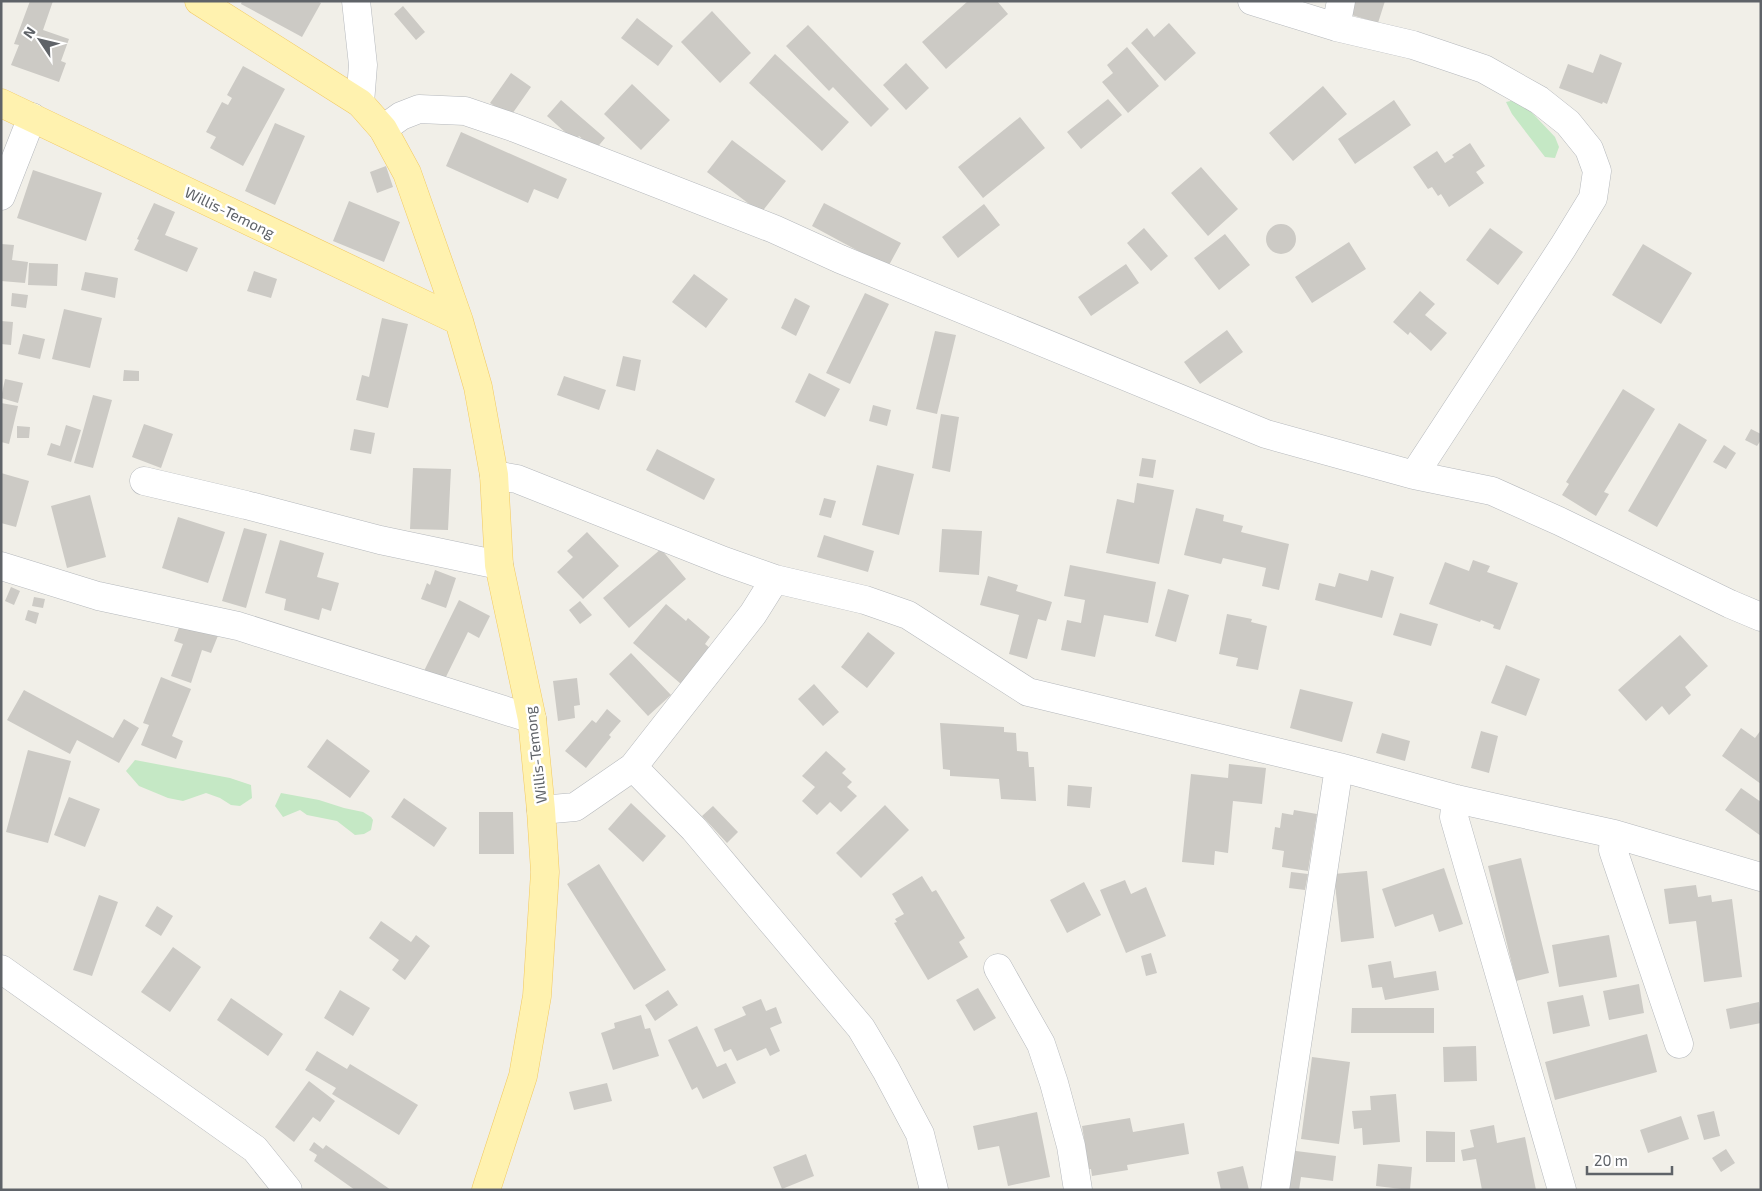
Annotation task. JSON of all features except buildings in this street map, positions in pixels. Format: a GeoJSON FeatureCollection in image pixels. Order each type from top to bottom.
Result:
{"type":"FeatureCollection","features":[{"type":"Feature","properties":{"kind":"main road","name":"Willis-Temong"},"geometry":{"type":"LineString","coordinates":[[199,1],[360,103],[382,129],[407,173],[458,321],[478,387],[494,475],[499,565],[532,719],[542,810],[545,872],[537,996],[523,1076],[486,1188]]}},
{"type":"Feature","properties":{"kind":"main road","name":"Willis-Temong"},"geometry":{"type":"LineString","coordinates":[[1,103],[458,321]]}},
{"type":"Feature","properties":{"kind":"street"},"geometry":{"type":"LineString","coordinates":[[356,1],[363,65],[360,103]]}},
{"type":"Feature","properties":{"kind":"street"},"geometry":{"type":"LineString","coordinates":[[1252,1],[1338,14],[1413,46],[1484,69],[1539,100],[1568,123],[1590,148],[1598,171],[1593,198],[1564,247],[1414,474]]}},
{"type":"Feature","properties":{"kind":"street"},"geometry":{"type":"LineString","coordinates":[[382,129],[401,116],[419,109],[465,111],[515,128],[774,229],[840,259],[1266,434],[1414,474],[1492,491],[1761,617]]}},
{"type":"Feature","properties":{"kind":"street"},"geometry":{"type":"LineString","coordinates":[[1,196],[32,117]]}},
{"type":"Feature","properties":{"kind":"street"},"geometry":{"type":"LineString","coordinates":[[494,475],[517,479],[724,562],[775,579],[864,600],[908,615],[1028,692],[1339,767],[1456,798],[1614,834],[1761,877]]}},
{"type":"Feature","properties":{"kind":"street"},"geometry":{"type":"LineString","coordinates":[[144,481],[380,540],[499,565]]}},
{"type":"Feature","properties":{"kind":"street"},"geometry":{"type":"LineString","coordinates":[[1,566],[98,596],[238,626],[532,719]]}},
{"type":"Feature","properties":{"kind":"street"},"geometry":{"type":"LineString","coordinates":[[542,810],[575,807],[633,768],[753,614],[775,579]]}},
{"type":"Feature","properties":{"kind":"street"},"geometry":{"type":"LineString","coordinates":[[1275,1190],[1339,767]]}},
{"type":"Feature","properties":{"kind":"street"},"geometry":{"type":"LineString","coordinates":[[633,768],[694,828],[861,1028],[920,1134],[934,1190]]}},
{"type":"Feature","properties":{"kind":"street"},"geometry":{"type":"LineString","coordinates":[[1456,798],[1454,816],[1562,1190]]}},
{"type":"Feature","properties":{"kind":"street"},"geometry":{"type":"LineString","coordinates":[[1614,834],[1613,850],[1679,1044]]}},
{"type":"Feature","properties":{"kind":"street"},"geometry":{"type":"LineString","coordinates":[[998,968],[1041,1044],[1071,1146],[1078,1190]]}},
{"type":"Feature","properties":{"kind":"street"},"geometry":{"type":"LineString","coordinates":[[1,969],[255,1149],[288,1190]]}},
{"type":"Feature","properties":{"kind":"green space"},"geometry":{"type":"Polygon","coordinates":[[[1519,99],[1555,137],[1559,147],[1555,158],[1545,157],[1512,114],[1506,102],[1519,99]]]}},
{"type":"Feature","properties":{"kind":"green space"},"geometry":{"type":"Polygon","coordinates":[[[135,760],[230,778],[251,785],[252,798],[240,806],[231,805],[220,798],[206,793],[183,801],[168,798],[139,786],[126,771],[135,760]]]}},
{"type":"Feature","properties":{"kind":"green space"},"geometry":{"type":"Polygon","coordinates":[[[281,793],[319,800],[363,812],[373,820],[371,830],[364,834],[355,835],[337,821],[307,815],[300,810],[283,817],[275,806],[281,793]]]}}]}
